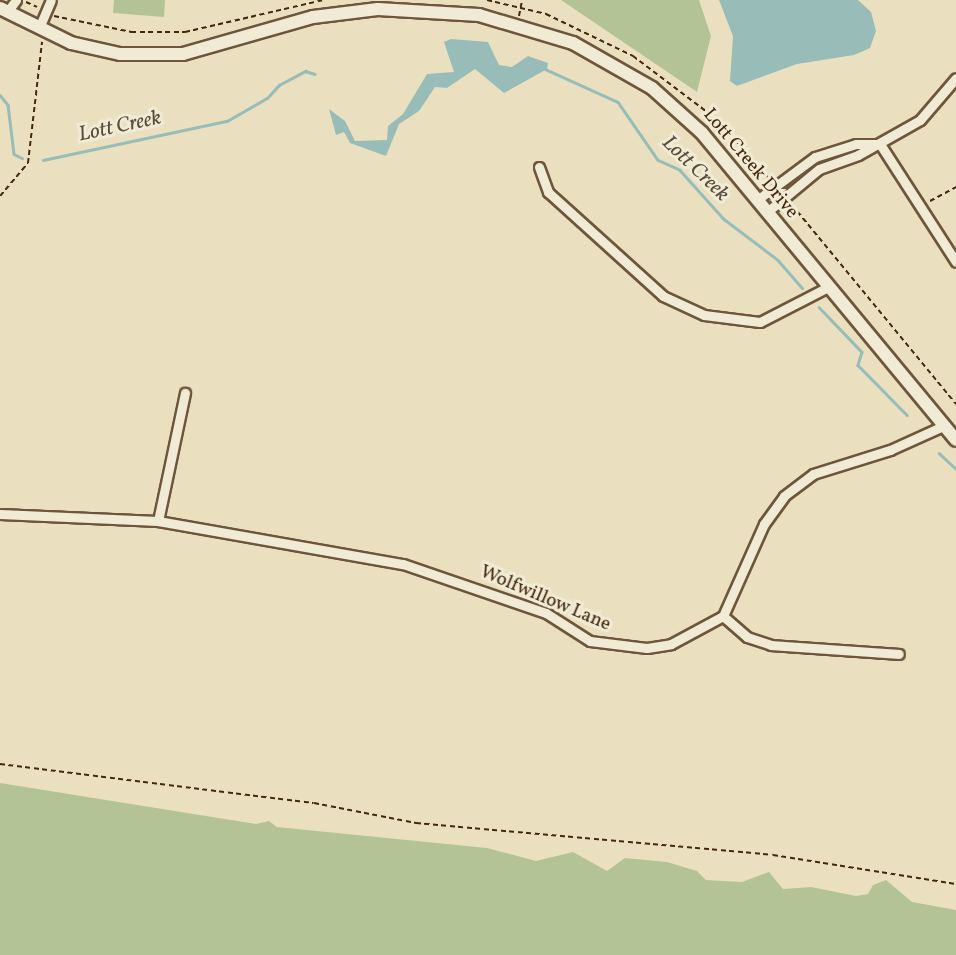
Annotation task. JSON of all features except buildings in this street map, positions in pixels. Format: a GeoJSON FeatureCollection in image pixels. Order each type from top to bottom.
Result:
{"type":"FeatureCollection","features":[{"type":"Feature","properties":{"kind":"street"},"geometry":{"type":"LineString","coordinates":[[4,10],[16,0]]}},
{"type":"Feature","properties":{"kind":"street"},"geometry":{"type":"LineString","coordinates":[[42,30],[51,0]]}},
{"type":"Feature","properties":{"kind":"street","name":"Lott Creek Drive"},"geometry":{"type":"LineString","coordinates":[[4,10],[42,30],[92,49],[152,55],[210,49],[313,17],[378,9],[444,10],[517,23],[601,56],[652,88],[702,133],[956,440]]}},
{"type":"Feature","properties":{"kind":"street"},"geometry":{"type":"LineString","coordinates":[[766,212],[819,169],[880,144],[920,120],[956,78]]}},
{"type":"Feature","properties":{"kind":"street"},"geometry":{"type":"LineString","coordinates":[[757,200],[815,157],[856,144],[880,144]]}},
{"type":"Feature","properties":{"kind":"street"},"geometry":{"type":"LineString","coordinates":[[880,144],[923,205],[956,262]]}},
{"type":"Feature","properties":{"kind":"street"},"geometry":{"type":"LineString","coordinates":[[539,167],[548,192],[663,296],[704,315],[760,322],[828,287]]}},
{"type":"Feature","properties":{"kind":"street"},"geometry":{"type":"LineString","coordinates":[[158,521],[185,393]]}},
{"type":"Feature","properties":{"kind":"street"},"geometry":{"type":"LineString","coordinates":[[899,654],[771,645],[747,636],[723,616],[764,524],[784,496],[813,474],[890,450],[943,426]]}},
{"type":"Feature","properties":{"kind":"street","name":"Wolfwillow Lane"},"geometry":{"type":"LineString","coordinates":[[0,514],[158,521],[402,564],[546,613],[590,641],[620,648],[671,644],[723,616]]}},
{"type":"Feature","properties":{"kind":"path"},"geometry":{"type":"LineString","coordinates":[[0,196],[28,163],[42,30],[54,16],[131,33],[185,32],[324,0]]}},
{"type":"Feature","properties":{"kind":"path"},"geometry":{"type":"LineString","coordinates":[[517,23],[522,0]]}},
{"type":"Feature","properties":{"kind":"path"},"geometry":{"type":"LineString","coordinates":[[923,205],[956,187]]}},
{"type":"Feature","properties":{"kind":"path"},"geometry":{"type":"LineString","coordinates":[[0,764],[324,804],[416,823],[773,855],[956,884]]}},
{"type":"Feature","properties":{"kind":"green space"},"geometry":{"type":"Polygon","coordinates":[[[114,0],[165,0],[164,17],[113,13],[114,0]]]}},
{"type":"Feature","properties":{"kind":"green space"},"geometry":{"type":"Polygon","coordinates":[[[561,0],[699,0],[711,36],[697,92],[561,0]]]}},
{"type":"Feature","properties":{"kind":"green space"},"geometry":{"type":"Polygon","coordinates":[[[0,783],[256,824],[269,821],[277,827],[487,848],[536,861],[573,852],[607,871],[625,858],[667,862],[697,871],[706,880],[742,882],[769,872],[783,889],[811,887],[856,896],[868,894],[873,885],[886,880],[912,902],[956,910],[956,955],[0,955],[0,783]]]}},
{"type":"Feature","properties":{"kind":"water"},"geometry":{"type":"Polygon","coordinates":[[[719,0],[858,0],[871,12],[876,31],[870,48],[854,55],[797,64],[737,86],[730,81],[733,36],[719,0]]]}},
{"type":"Feature","properties":{"kind":"water"},"geometry":{"type":"Polygon","coordinates":[[[451,39],[488,42],[499,65],[512,67],[528,56],[548,63],[547,69],[504,93],[475,69],[447,88],[435,87],[419,111],[399,124],[386,156],[350,143],[344,132],[336,135],[329,109],[345,121],[355,141],[387,140],[388,126],[403,114],[427,74],[454,72],[444,42],[451,39]]]}},
{"type":"Feature","properties":{"kind":"waterway","name":"Lott Creek"},"geometry":{"type":"LineString","coordinates":[[545,69],[618,102],[658,160],[680,170],[724,219],[778,260],[802,288]]}},
{"type":"Feature","properties":{"kind":"waterway","name":"Lott Creek"},"geometry":{"type":"LineString","coordinates":[[43,160],[227,121],[267,98],[279,85],[305,71],[315,74]]}},
{"type":"Feature","properties":{"kind":"waterway","name":"Lott Creek"},"geometry":{"type":"LineString","coordinates":[[0,95],[8,105],[14,154],[22,158]]}},
{"type":"Feature","properties":{"kind":"waterway","name":"Lott Creek"},"geometry":{"type":"LineString","coordinates":[[819,307],[862,352],[858,365],[907,415]]}},
{"type":"Feature","properties":{"kind":"waterway"},"geometry":{"type":"LineString","coordinates":[[939,453],[956,469]]}}]}
